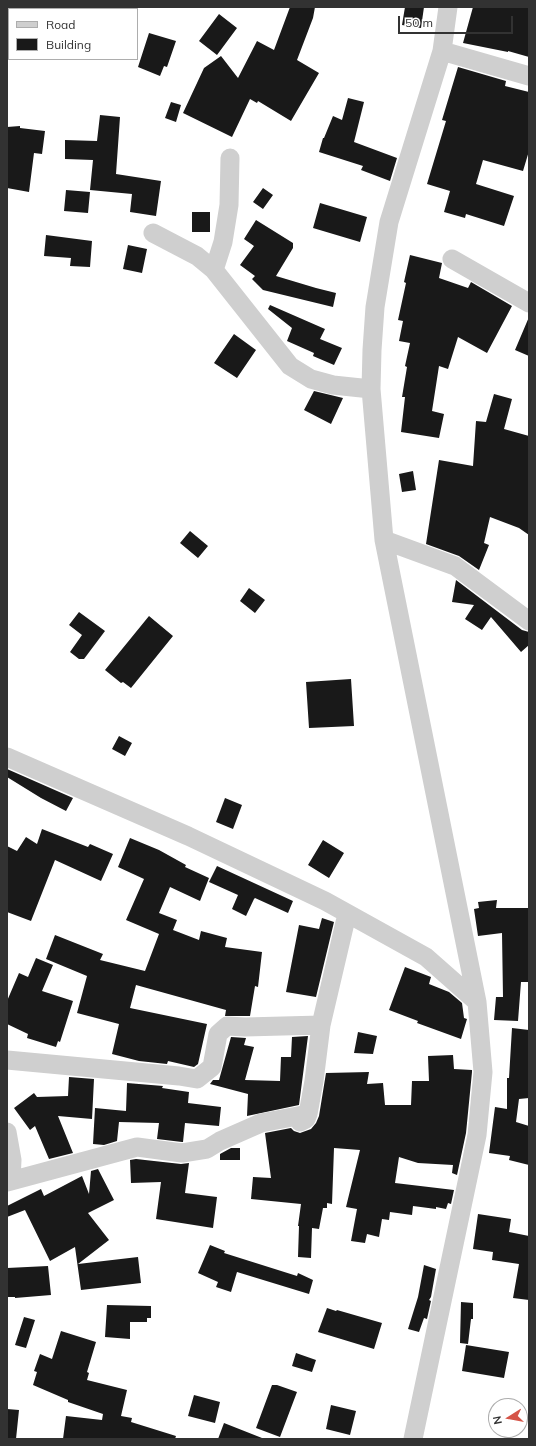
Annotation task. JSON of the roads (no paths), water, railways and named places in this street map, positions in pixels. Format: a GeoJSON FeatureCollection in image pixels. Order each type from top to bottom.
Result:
{"type":"FeatureCollection","features":[{"type":"Feature","properties":{"kind":"street"},"geometry":{"type":"LineString","coordinates":[[413,1439],[477,1135],[483,1072],[477,1002],[384,540],[372,389],[372,350],[375,307],[389,222],[442,51],[448,7]]}},
{"type":"Feature","properties":{"kind":"street"},"geometry":{"type":"LineString","coordinates":[[442,51],[529,76]]}},
{"type":"Feature","properties":{"kind":"street"},"geometry":{"type":"LineString","coordinates":[[214,270],[223,242],[229,205],[230,158]]}},
{"type":"Feature","properties":{"kind":"street"},"geometry":{"type":"LineString","coordinates":[[152,234],[197,256],[214,270],[290,366],[310,379],[333,385],[372,389]]}},
{"type":"Feature","properties":{"kind":"street"},"geometry":{"type":"LineString","coordinates":[[452,259],[529,303]]}},
{"type":"Feature","properties":{"kind":"street"},"geometry":{"type":"LineString","coordinates":[[384,540],[455,566],[529,621]]}},
{"type":"Feature","properties":{"kind":"street"},"geometry":{"type":"LineString","coordinates":[[7,757],[188,836],[325,901],[426,957],[477,1002]]}},
{"type":"Feature","properties":{"kind":"street"},"geometry":{"type":"LineString","coordinates":[[7,1132],[12,1160],[9,1181],[137,1147],[182,1153],[207,1150],[220,1141],[261,1123],[303,1119],[314,1081],[321,1025],[347,914]]}},
{"type":"Feature","properties":{"kind":"street"},"geometry":{"type":"LineString","coordinates":[[7,1060],[179,1076],[197,1080],[212,1067],[218,1034],[227,1026],[321,1025]]}}]}
